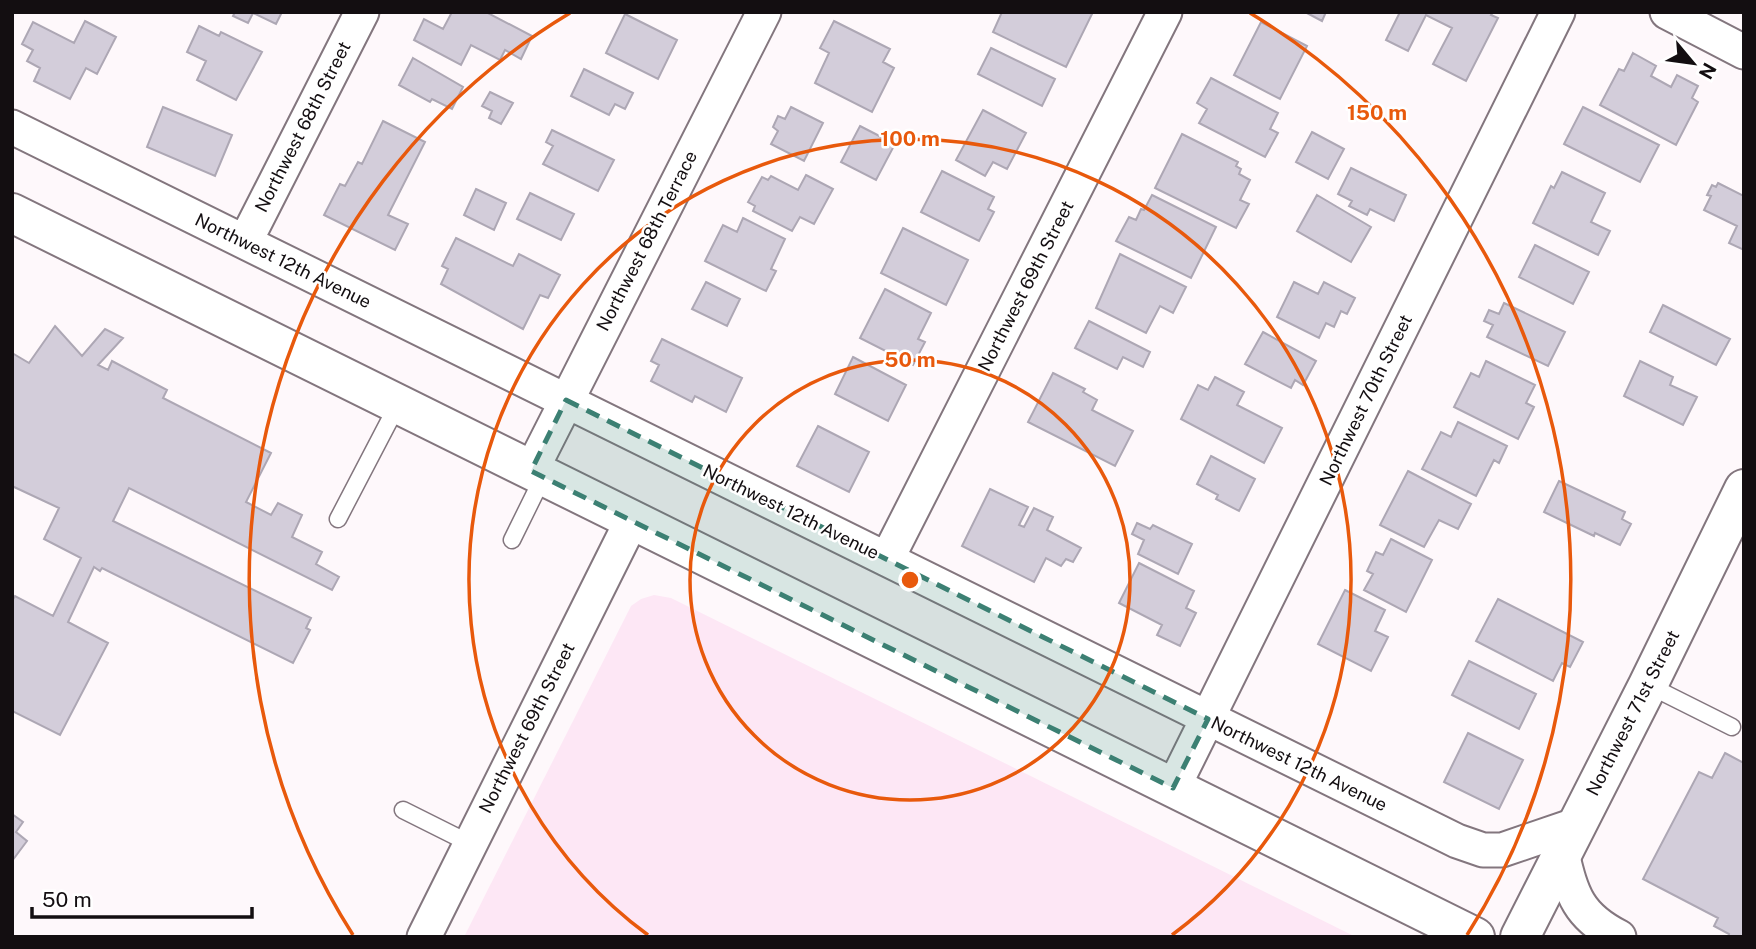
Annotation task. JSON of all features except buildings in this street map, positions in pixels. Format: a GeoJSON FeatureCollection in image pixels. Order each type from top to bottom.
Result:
{"type":"FeatureCollection","features":[{"type":"Feature","properties":{"kind":"main road"},"geometry":{"type":"LineString","coordinates":[[12,213],[1475,937]]}},
{"type":"Feature","properties":{"kind":"main road","name":"Northwest 71st Street"},"geometry":{"type":"LineString","coordinates":[[1520,937],[1744,489]]}},
{"type":"Feature","properties":{"kind":"street","name":"Northwest 68th Street"},"geometry":{"type":"LineString","coordinates":[[245,242],[362,12]]}},
{"type":"Feature","properties":{"kind":"street","name":"Northwest 68th Terrace"},"geometry":{"type":"LineString","coordinates":[[537,474],[566,400],[764,12]]}},
{"type":"Feature","properties":{"kind":"street","name":"Northwest 69th Street"},"geometry":{"type":"LineString","coordinates":[[887,559],[1165,12]]}},
{"type":"Feature","properties":{"kind":"street","name":"Northwest 70th Street"},"geometry":{"type":"LineString","coordinates":[[1173,788],[1558,12]]}},
{"type":"Feature","properties":{"kind":"street"},"geometry":{"type":"LineString","coordinates":[[1667,12],[1744,52]]}},
{"type":"Feature","properties":{"kind":"street","name":"Northwest 12th Avenue"},"geometry":{"type":"LineString","coordinates":[[12,127],[1457,841],[1483,850],[1503,850],[1570,839]]}},
{"type":"Feature","properties":{"kind":"street","name":"Northwest 69th Street"},"geometry":{"type":"LineString","coordinates":[[424,937],[632,520]]}},
{"type":"Feature","properties":{"kind":"street"},"geometry":{"type":"LineString","coordinates":[[1570,839],[1571,891],[1595,922],[1619,937]]}},
{"type":"Feature","properties":{"kind":"lane"},"geometry":{"type":"LineString","coordinates":[[338,519],[398,404]]}},
{"type":"Feature","properties":{"kind":"lane"},"geometry":{"type":"LineString","coordinates":[[512,540],[537,474]]}},
{"type":"Feature","properties":{"kind":"lane"},"geometry":{"type":"LineString","coordinates":[[1648,685],[1732,727]]}},
{"type":"Feature","properties":{"kind":"lane"},"geometry":{"type":"LineString","coordinates":[[403,810],[470,844]]}},
{"type":"Feature","properties":{"kind":"highlighted area"},"geometry":{"type":"Polygon","coordinates":[[[566,400],[1208,719],[1173,788],[531,471],[566,400]]]}},
{"type":"Feature","properties":{"kind":"shaded area"},"geometry":{"type":"Polygon","coordinates":[[[654,595],[671,598],[1356,937],[464,937],[631,606],[654,595]]]}}]}
